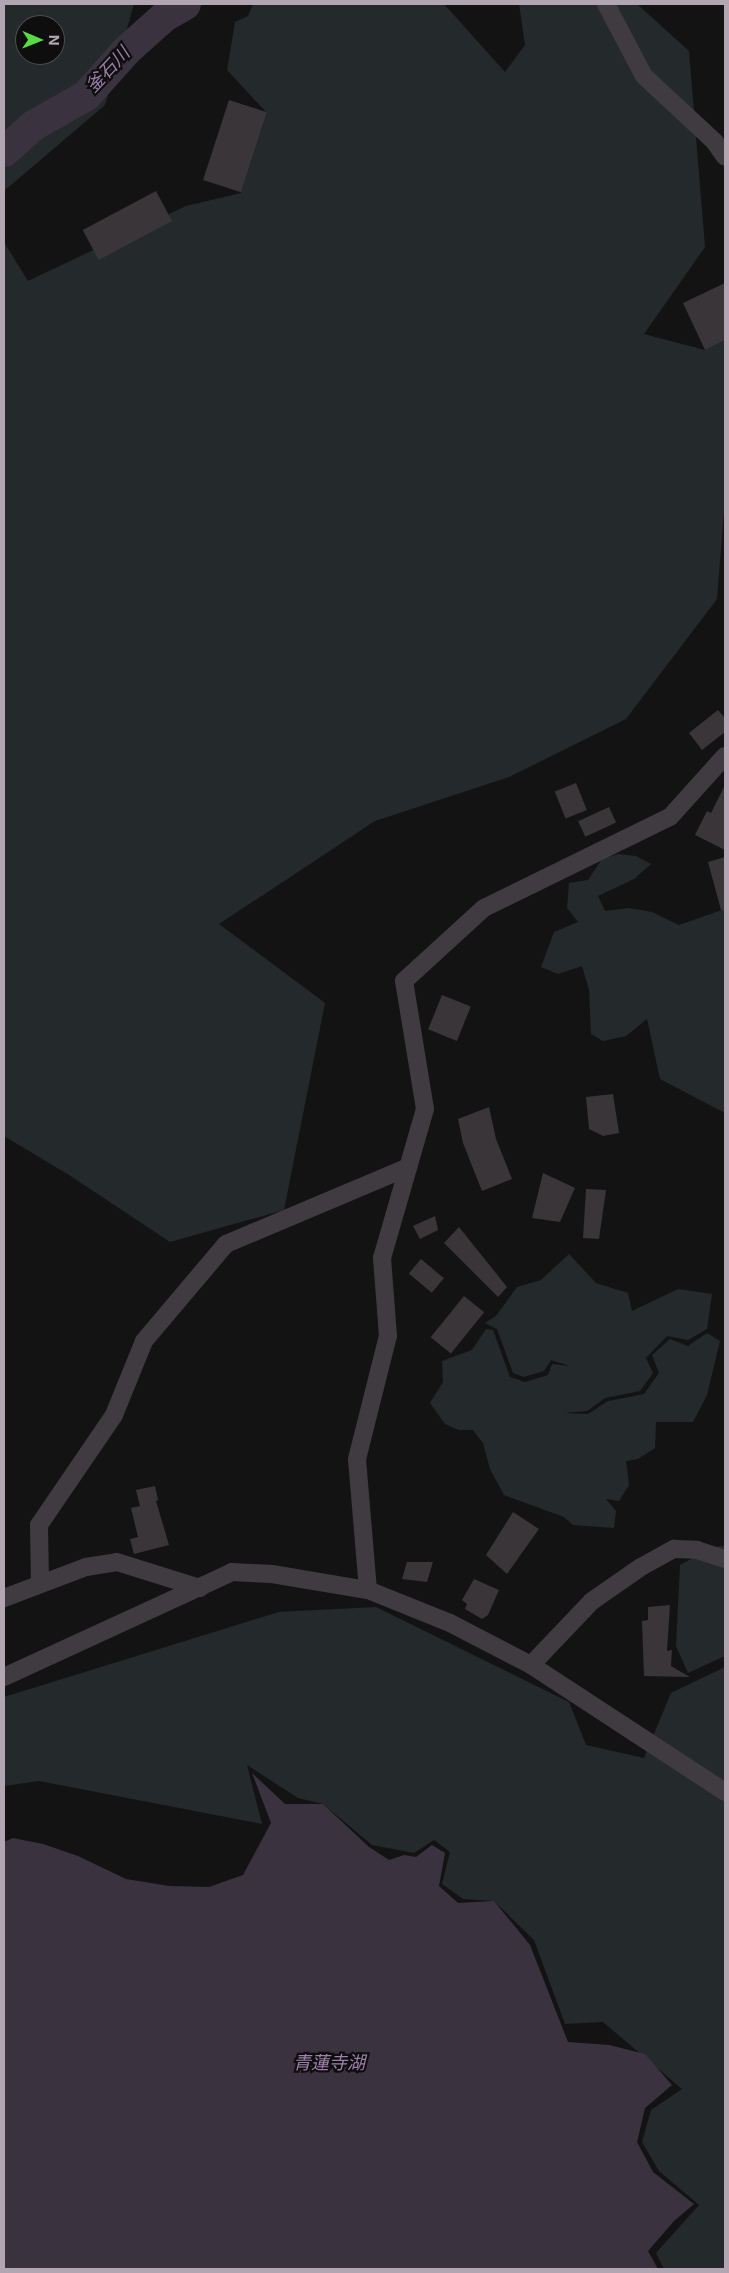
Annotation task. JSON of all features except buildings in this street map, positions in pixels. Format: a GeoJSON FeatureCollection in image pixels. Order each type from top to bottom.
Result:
{"type":"FeatureCollection","features":[{"type":"Feature","properties":{"kind":"street"},"geometry":{"type":"LineString","coordinates":[[606,4],[644,76],[714,141],[725,157]]}},
{"type":"Feature","properties":{"kind":"street"},"geometry":{"type":"LineString","coordinates":[[368,1590],[357,1459],[388,1336],[382,1258],[425,1109],[404,981],[484,908],[670,817],[725,756]]}},
{"type":"Feature","properties":{"kind":"street"},"geometry":{"type":"LineString","coordinates":[[40,1583],[38,1525],[114,1415],[144,1341],[226,1244],[408,1167]]}},
{"type":"Feature","properties":{"kind":"street"},"geometry":{"type":"LineString","coordinates":[[531,1665],[592,1601],[641,1567],[674,1549],[697,1550],[725,1559]]}},
{"type":"Feature","properties":{"kind":"street"},"geometry":{"type":"LineString","coordinates":[[4,1598],[86,1567],[116,1562],[200,1588]]}},
{"type":"Feature","properties":{"kind":"street"},"geometry":{"type":"LineString","coordinates":[[4,1677],[232,1572],[272,1574],[368,1590],[450,1623],[531,1665],[725,1792]]}},
{"type":"Feature","properties":{"kind":"shaded area"},"geometry":{"type":"Polygon","coordinates":[[[4,4],[134,4],[105,105],[4,191],[4,4]]]}},
{"type":"Feature","properties":{"kind":"shaded area"},"geometry":{"type":"Polygon","coordinates":[[[253,4],[444,4],[505,72],[525,45],[519,4],[637,4],[689,51],[705,247],[644,334],[705,350],[725,340],[725,498],[717,599],[626,719],[509,777],[375,821],[219,924],[325,1003],[284,1210],[170,1242],[69,1175],[4,1136],[4,242],[28,281],[186,206],[241,193],[267,113],[227,70],[235,22],[248,16],[253,4]]]}},
{"type":"Feature","properties":{"kind":"shaded area"},"geometry":{"type":"Polygon","coordinates":[[[618,854],[636,856],[651,864],[634,879],[598,896],[605,911],[629,908],[652,912],[679,925],[725,909],[725,1113],[660,1079],[647,1019],[626,1036],[603,1041],[591,1034],[589,990],[582,966],[558,974],[541,967],[554,932],[578,922],[567,908],[569,883],[588,880],[602,859],[618,854]]]}},
{"type":"Feature","properties":{"kind":"shaded area"},"geometry":{"type":"Polygon","coordinates":[[[569,1254],[596,1283],[628,1293],[632,1311],[678,1289],[712,1294],[707,1329],[688,1340],[667,1336],[646,1358],[653,1373],[640,1391],[605,1398],[587,1411],[565,1413],[588,1414],[608,1401],[644,1394],[659,1373],[652,1355],[670,1339],[688,1346],[707,1333],[720,1341],[707,1395],[693,1422],[656,1422],[655,1448],[638,1459],[626,1461],[629,1485],[619,1501],[606,1499],[616,1511],[614,1528],[573,1525],[564,1517],[504,1495],[490,1469],[483,1443],[473,1430],[459,1430],[445,1424],[430,1403],[443,1382],[442,1361],[472,1350],[486,1329],[493,1330],[510,1377],[525,1382],[548,1375],[552,1364],[570,1366],[551,1360],[544,1371],[524,1377],[513,1373],[497,1329],[485,1323],[496,1316],[517,1287],[541,1280],[569,1254]]]}},
{"type":"Feature","properties":{"kind":"shaded area"},"geometry":{"type":"Polygon","coordinates":[[[725,1546],[725,1656],[688,1673],[676,1646],[680,1565],[712,1547],[725,1546]]]}},
{"type":"Feature","properties":{"kind":"shaded area"},"geometry":{"type":"Polygon","coordinates":[[[376,1607],[569,1702],[586,1745],[644,1758],[671,1693],[725,1667],[725,2269],[664,2269],[656,2253],[699,2205],[659,2171],[642,2142],[651,2110],[682,2089],[603,2022],[565,2024],[534,1940],[494,1901],[463,1899],[442,1884],[450,1852],[434,1840],[414,1853],[372,1845],[323,1804],[298,1798],[247,1765],[262,1824],[39,1781],[4,1786],[4,1697],[279,1612],[376,1607]]]}},
{"type":"Feature","properties":{"kind":"water","name":"青蓮寺湖"},"geometry":{"type":"Polygon","coordinates":[[[252,1773],[285,1804],[323,1804],[369,1847],[389,1860],[404,1855],[416,1857],[432,1845],[445,1853],[439,1886],[458,1903],[494,1901],[530,1945],[568,2042],[609,2045],[645,2054],[672,2085],[645,2108],[637,2142],[653,2172],[694,2204],[674,2221],[648,2251],[658,2269],[4,2269],[4,1842],[13,1838],[43,1844],[78,1856],[126,1879],[169,1886],[209,1887],[243,1875],[271,1823],[252,1773]]]}},
{"type":"Feature","properties":{"kind":"waterway","name":"釜石川"},"geometry":{"type":"LineString","coordinates":[[4,151],[33,125],[86,95],[126,50],[164,16],[185,4]]}}]}
